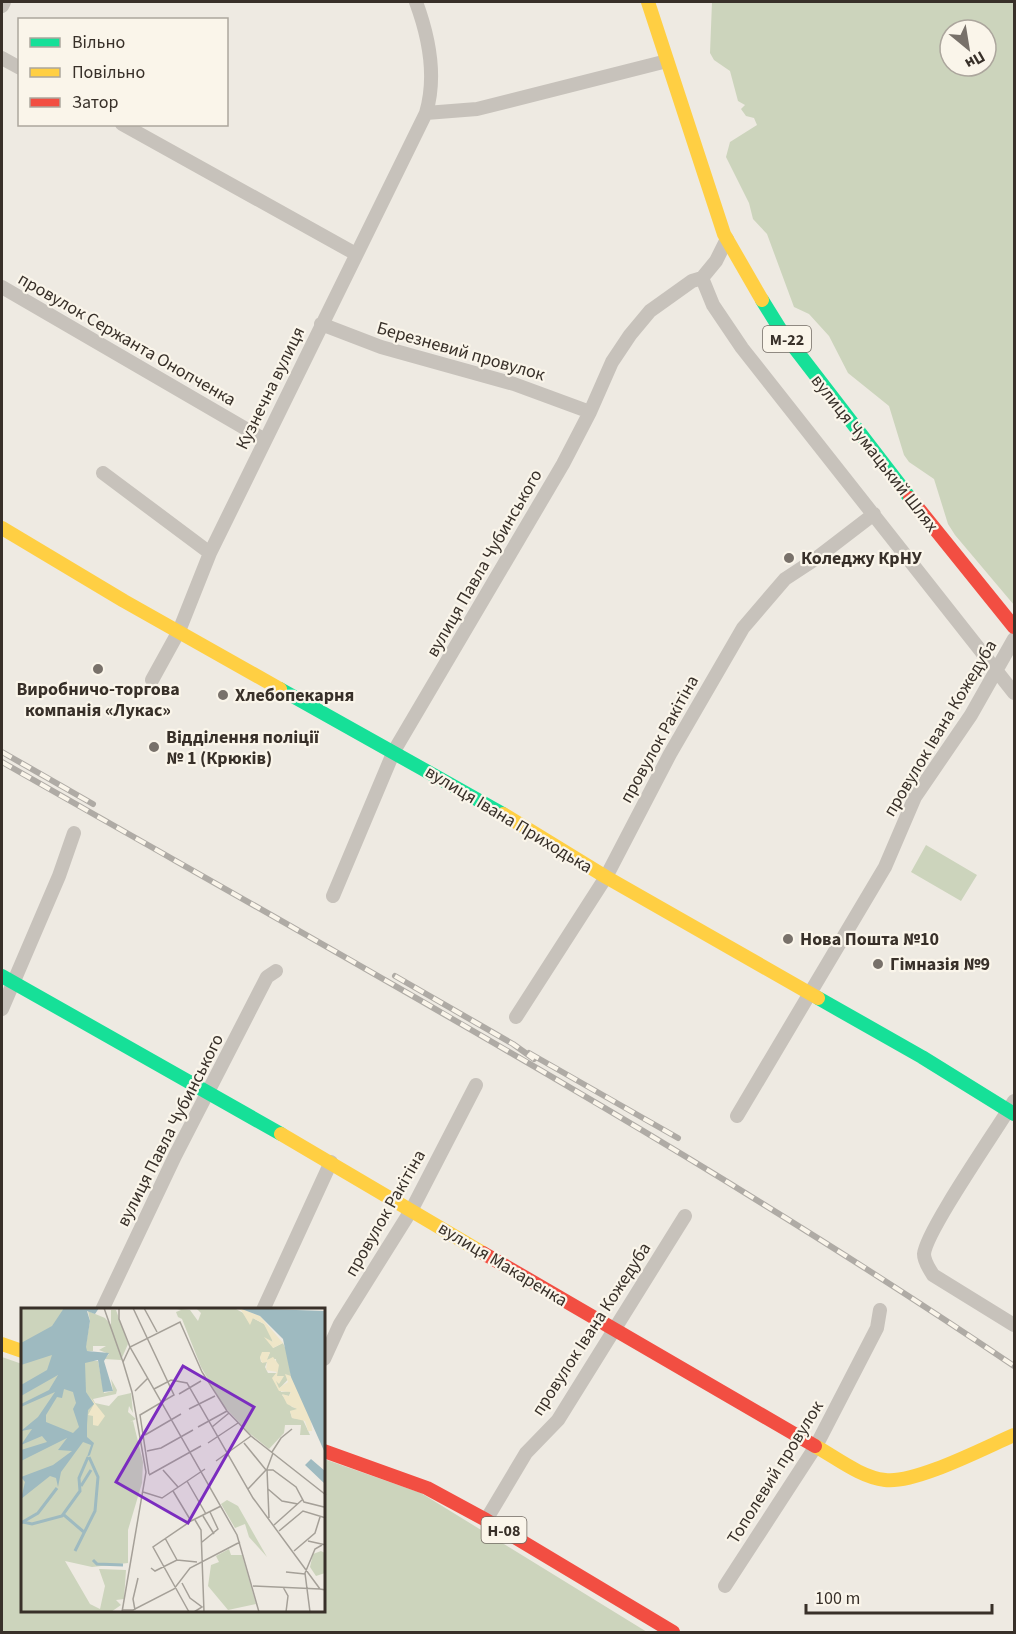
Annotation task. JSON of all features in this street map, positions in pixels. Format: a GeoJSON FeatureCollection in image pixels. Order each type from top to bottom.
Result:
{"type":"FeatureCollection","features":[{"type":"Feature","properties":{"kind":"main road","name":"вулиця Чумацький Шлях"},"geometry":{"type":"LineString","coordinates":[[648,2],[702,173],[727,239],[780,329],[906,493],[1014,627]]}},
{"type":"Feature","properties":{"kind":"main road","name":"вулиця Івана Приходька"},"geometry":{"type":"LineString","coordinates":[[2,528],[179,631],[394,751],[606,877],[1013,1108]]}},
{"type":"Feature","properties":{"kind":"main road","name":"вулиця Макаренка"},"geometry":{"type":"LineString","coordinates":[[2,976],[331,1162],[612,1330],[866,1475],[894,1481],[934,1470],[1014,1435]]}},
{"type":"Feature","properties":{"kind":"main road"},"geometry":{"type":"LineString","coordinates":[[2,1344],[21,1351]]}},
{"type":"Feature","properties":{"kind":"main road","name":"Н-08"},"geometry":{"type":"LineString","coordinates":[[326,1451],[427,1488],[486,1520],[674,1632]]}},
{"type":"Feature","properties":{"kind":"street"},"geometry":{"type":"LineString","coordinates":[[2,6],[4,2]]}},
{"type":"Feature","properties":{"kind":"street","name":"Кузнечна вулиця"},"geometry":{"type":"LineString","coordinates":[[152,680],[179,631],[210,553],[426,113],[431,98],[431,64],[424,23],[416,2]]}},
{"type":"Feature","properties":{"kind":"street"},"geometry":{"type":"LineString","coordinates":[[2,58],[18,67]]}},
{"type":"Feature","properties":{"kind":"street"},"geometry":{"type":"LineString","coordinates":[[426,113],[477,109],[667,61]]}},
{"type":"Feature","properties":{"kind":"street"},"geometry":{"type":"LineString","coordinates":[[126,126],[356,254]]}},
{"type":"Feature","properties":{"kind":"street"},"geometry":{"type":"LineString","coordinates":[[727,239],[716,261],[702,278],[713,305],[742,348],[1014,693]]}},
{"type":"Feature","properties":{"kind":"street","name":"вулиця Павла Чубинського"},"geometry":{"type":"LineString","coordinates":[[333,896],[394,751],[494,584],[590,412],[612,362],[650,311],[692,280],[702,278]]}},
{"type":"Feature","properties":{"kind":"street","name":"провулок Сержанта Онопченка"},"geometry":{"type":"LineString","coordinates":[[2,287],[265,440]]}},
{"type":"Feature","properties":{"kind":"street","name":"Березневий провулок"},"geometry":{"type":"LineString","coordinates":[[321,324],[381,347],[514,384],[590,412]]}},
{"type":"Feature","properties":{"kind":"street"},"geometry":{"type":"LineString","coordinates":[[103,473],[210,553]]}},
{"type":"Feature","properties":{"kind":"street","name":"провулок Ракітіна"},"geometry":{"type":"LineString","coordinates":[[516,1017],[606,877],[670,754],[750,618],[785,579],[874,514]]}},
{"type":"Feature","properties":{"kind":"street","name":"провулок Івана Кожедуба"},"geometry":{"type":"LineString","coordinates":[[737,1116],[885,867],[915,797],[971,715],[1014,639]]}},
{"type":"Feature","properties":{"kind":"street"},"geometry":{"type":"LineString","coordinates":[[2,1009],[59,876],[74,833]]}},
{"type":"Feature","properties":{"kind":"street","name":"вулиця Павла Чубинського"},"geometry":{"type":"LineString","coordinates":[[103,1308],[175,1156],[267,977],[276,971]]}},
{"type":"Feature","properties":{"kind":"street","name":"провулок Ракітіна"},"geometry":{"type":"LineString","coordinates":[[326,1355],[340,1324],[412,1209],[476,1085]]}},
{"type":"Feature","properties":{"kind":"street"},"geometry":{"type":"LineString","coordinates":[[1013,1108],[927,1243],[926,1263],[933,1275],[1014,1325]]}},
{"type":"Feature","properties":{"kind":"street"},"geometry":{"type":"LineString","coordinates":[[264,1308],[331,1162]]}},
{"type":"Feature","properties":{"kind":"street","name":"провулок Івана Кожедуба"},"geometry":{"type":"LineString","coordinates":[[486,1520],[526,1453],[558,1420],[685,1216]]}},
{"type":"Feature","properties":{"kind":"street","name":"Тополевий провулок"},"geometry":{"type":"LineString","coordinates":[[725,1586],[816,1446],[877,1328],[880,1310]]}},
{"type":"Feature","properties":{"kind":"green space"},"geometry":{"type":"Polygon","coordinates":[[[712,2],[1014,2],[1014,605],[948,524],[934,479],[909,462],[904,455],[889,406],[848,373],[829,336],[809,314],[794,307],[767,234],[753,219],[749,203],[726,157],[730,142],[757,125],[754,118],[746,116],[741,109],[745,105],[738,101],[730,71],[714,60],[710,53],[712,2]]]}},
{"type":"Feature","properties":{"kind":"green space"},"geometry":{"type":"Polygon","coordinates":[[[926,845],[977,875],[961,901],[911,872],[926,845]]]}},
{"type":"Feature","properties":{"kind":"green space"},"geometry":{"type":"Polygon","coordinates":[[[2,1357],[21,1364],[21,1613],[326,1613],[326,1460],[421,1493],[647,1632],[2,1632],[2,1357]]]}},
{"type":"Feature","properties":{"kind":"railway"},"geometry":{"type":"LineString","coordinates":[[2,752],[93,804]]}},
{"type":"Feature","properties":{"kind":"railway"},"geometry":{"type":"LineString","coordinates":[[2,762],[386,981],[641,1130],[767,1206],[1014,1366]]}},
{"type":"Feature","properties":{"kind":"railway"},"geometry":{"type":"LineString","coordinates":[[395,976],[513,1044],[534,1059]]}},
{"type":"Feature","properties":{"kind":"railway"},"geometry":{"type":"LineString","coordinates":[[529,1053],[678,1138]]}},
{"type":"Feature","properties":{"kind":"traffic: fast"},"geometry":{"type":"LineString","coordinates":[[762,300],[780,329],[910,498]]}},
{"type":"Feature","properties":{"kind":"traffic: fast"},"geometry":{"type":"LineString","coordinates":[[280,689],[503,814]]}},
{"type":"Feature","properties":{"kind":"traffic: fast"},"geometry":{"type":"LineString","coordinates":[[2,976],[281,1134]]}},
{"type":"Feature","properties":{"kind":"traffic: fast"},"geometry":{"type":"LineString","coordinates":[[818,998],[922,1057],[1014,1114]]}},
{"type":"Feature","properties":{"kind":"traffic: slow"},"geometry":{"type":"LineString","coordinates":[[648,2],[724,234],[762,300]]}},
{"type":"Feature","properties":{"kind":"traffic: slow"},"geometry":{"type":"LineString","coordinates":[[2,528],[124,601],[280,689]]}},
{"type":"Feature","properties":{"kind":"traffic: slow"},"geometry":{"type":"LineString","coordinates":[[503,814],[606,877],[818,998]]}},
{"type":"Feature","properties":{"kind":"traffic: slow"},"geometry":{"type":"LineString","coordinates":[[281,1134],[483,1253]]}},
{"type":"Feature","properties":{"kind":"traffic: slow"},"geometry":{"type":"LineString","coordinates":[[2,1344],[21,1351]]}},
{"type":"Feature","properties":{"kind":"traffic: slow"},"geometry":{"type":"LineString","coordinates":[[815,1446],[867,1475],[885,1480],[898,1480],[950,1464],[1014,1435]]}},
{"type":"Feature","properties":{"kind":"traffic: jam"},"geometry":{"type":"LineString","coordinates":[[910,498],[1014,627]]}},
{"type":"Feature","properties":{"kind":"traffic: jam"},"geometry":{"type":"LineString","coordinates":[[483,1253],[815,1446]]}},
{"type":"Feature","properties":{"kind":"traffic: jam"},"geometry":{"type":"LineString","coordinates":[[326,1452],[427,1488],[486,1520],[673,1632]]}},
{"type":"Feature","properties":{"kind":"place","name":"Коледжу КрНУ"},"geometry":{"type":"Point","coordinates":[789,558]}},
{"type":"Feature","properties":{"kind":"place","name":"Виробничо-торгова компанія «Лукас»"},"geometry":{"type":"Point","coordinates":[98,669]}},
{"type":"Feature","properties":{"kind":"place","name":"Хлебопекарня"},"geometry":{"type":"Point","coordinates":[223,695]}},
{"type":"Feature","properties":{"kind":"place","name":"Відділення поліції № 1 (Крюків)"},"geometry":{"type":"Point","coordinates":[154,747]}},
{"type":"Feature","properties":{"kind":"place","name":"Нова Пошта №10"},"geometry":{"type":"Point","coordinates":[788,939]}},
{"type":"Feature","properties":{"kind":"place","name":"Гімназія №9"},"geometry":{"type":"Point","coordinates":[878,964]}}]}
